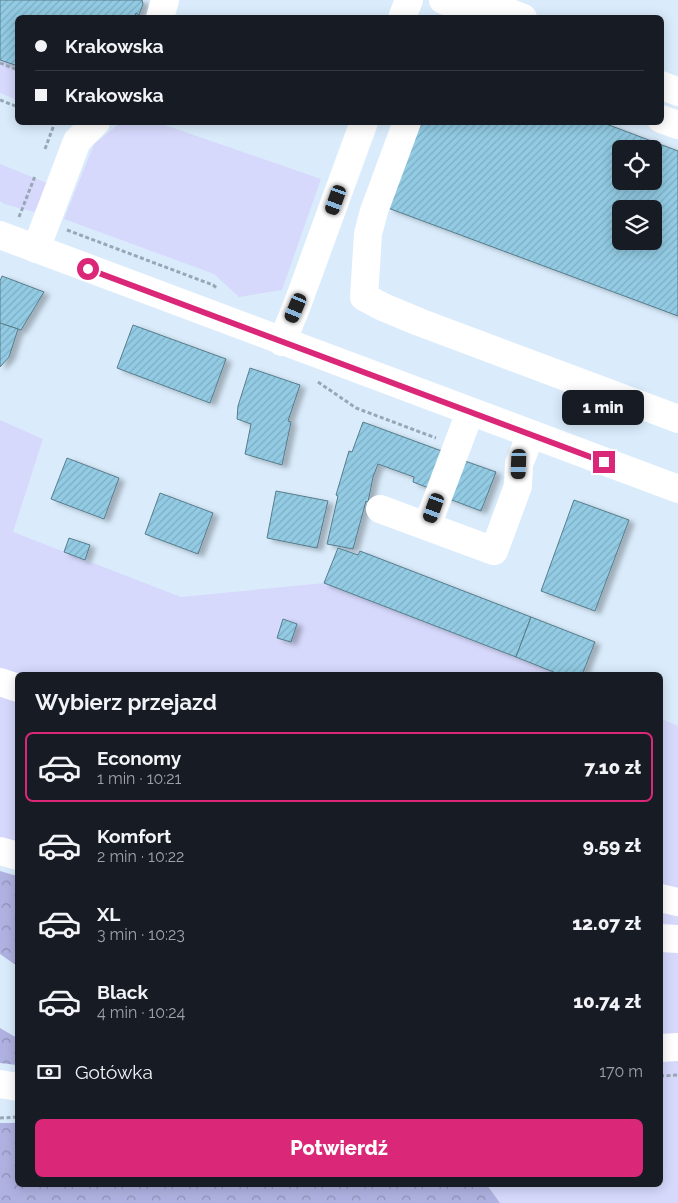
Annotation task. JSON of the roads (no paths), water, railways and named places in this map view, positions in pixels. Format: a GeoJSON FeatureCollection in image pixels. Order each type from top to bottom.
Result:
{"type":"FeatureCollection","features":[{"type":"Feature","properties":{"kind":"street"},"geometry":{"type":"LineString","coordinates":[[161,15],[166,0]]}},
{"type":"Feature","properties":{"kind":"street"},"geometry":{"type":"LineString","coordinates":[[403,15],[409,0]]}},
{"type":"Feature","properties":{"kind":"street"},"geometry":{"type":"LineString","coordinates":[[443,0],[472,14],[491,5],[516,15]]}},
{"type":"Feature","properties":{"kind":"street"},"geometry":{"type":"LineString","coordinates":[[664,86],[678,92]]}},
{"type":"Feature","properties":{"kind":"street"},"geometry":{"type":"LineString","coordinates":[[664,120],[678,125]]}},
{"type":"Feature","properties":{"kind":"street"},"geometry":{"type":"LineString","coordinates":[[36,249],[78,141],[93,125]]}},
{"type":"Feature","properties":{"kind":"street"},"geometry":{"type":"LineString","coordinates":[[282,342],[363,125]]}},
{"type":"Feature","properties":{"kind":"street"},"geometry":{"type":"LineString","coordinates":[[406,125],[374,211],[368,234],[364,297],[419,322],[678,419]]}},
{"type":"Feature","properties":{"kind":"street"},"geometry":{"type":"LineString","coordinates":[[10,226],[36,249],[678,489]]}},
{"type":"Feature","properties":{"kind":"street"},"geometry":{"type":"LineString","coordinates":[[427,526],[470,412]]}},
{"type":"Feature","properties":{"kind":"street"},"geometry":{"type":"LineString","coordinates":[[380,509],[494,551],[518,486],[519,464],[531,434]]}},
{"type":"Feature","properties":{"kind":"street"},"geometry":{"type":"LineString","coordinates":[[0,682],[15,687]]}},
{"type":"Feature","properties":{"kind":"street"},"geometry":{"type":"LineString","coordinates":[[0,851],[15,855]]}},
{"type":"Feature","properties":{"kind":"street"},"geometry":{"type":"LineString","coordinates":[[663,899],[678,902]]}},
{"type":"Feature","properties":{"kind":"street"},"geometry":{"type":"LineString","coordinates":[[663,938],[678,939]]}},
{"type":"Feature","properties":{"kind":"street"},"geometry":{"type":"LineString","coordinates":[[663,1048],[678,1047]]}},
{"type":"Feature","properties":{"kind":"street"},"geometry":{"type":"LineString","coordinates":[[0,1084],[15,1087]]}},
{"type":"Feature","properties":{"kind":"street"},"geometry":{"type":"LineString","coordinates":[[0,1094],[15,1092]]}}]}
